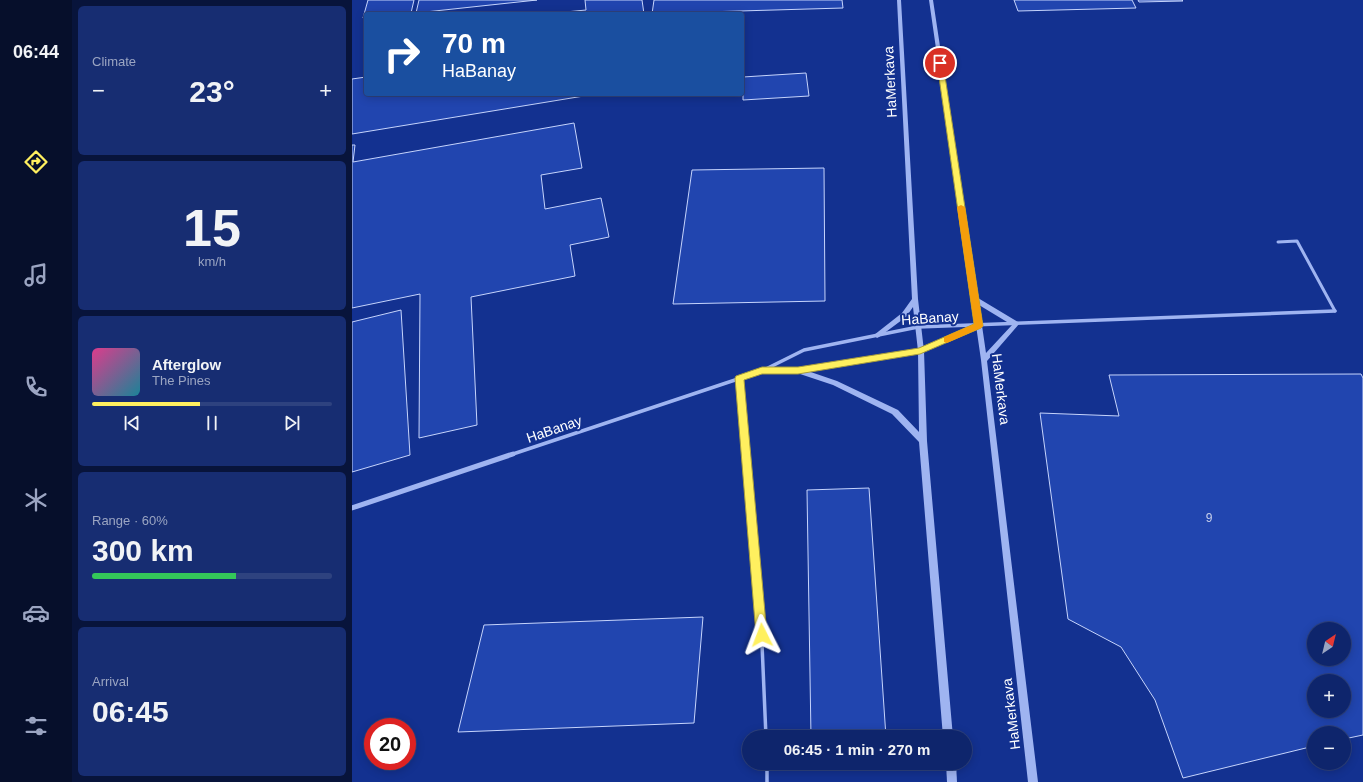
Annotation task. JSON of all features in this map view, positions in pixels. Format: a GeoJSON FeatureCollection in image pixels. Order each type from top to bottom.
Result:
{"type":"FeatureCollection","features":[{"type":"Feature","properties":{"kind":"street","name":"HaMerkava"},"geometry":{"type":"LineString","coordinates":[[899,0],[915,299],[920,351],[923,441],[947,730]]}},
{"type":"Feature","properties":{"kind":"street","name":"HaMerkava"},"geometry":{"type":"LineString","coordinates":[[931,0],[984,360],[1033,782]]}},
{"type":"Feature","properties":{"kind":"street"},"geometry":{"type":"LineString","coordinates":[[877,334],[904,315],[915,299]]}},
{"type":"Feature","properties":{"kind":"street"},"geometry":{"type":"LineString","coordinates":[[974,299],[1016,324]]}},
{"type":"Feature","properties":{"kind":"street"},"geometry":{"type":"LineString","coordinates":[[978,326],[1335,311]]}},
{"type":"Feature","properties":{"kind":"street"},"geometry":{"type":"LineString","coordinates":[[984,360],[1016,324]]}},
{"type":"Feature","properties":{"kind":"street","name":"HaBanay"},"geometry":{"type":"LineString","coordinates":[[352,508],[762,371],[804,350],[877,334],[918,327],[978,326]]}},
{"type":"Feature","properties":{"kind":"street","name":"HaBanay"},"geometry":{"type":"LineString","coordinates":[[762,371],[798,371],[920,351],[978,326]]}},
{"type":"Feature","properties":{"kind":"street"},"geometry":{"type":"LineString","coordinates":[[798,371],[835,383],[895,412],[923,441]]}},
{"type":"Feature","properties":{"kind":"street"},"geometry":{"type":"LineString","coordinates":[[951,770],[952,782]]}},
{"type":"Feature","properties":{"kind":"lane"},"geometry":{"type":"LineString","coordinates":[[1278,242],[1297,241],[1335,311]]}},
{"type":"Feature","properties":{"kind":"lane"},"geometry":{"type":"LineString","coordinates":[[740,378],[761,621],[766,730]]}},
{"type":"Feature","properties":{"kind":"lane"},"geometry":{"type":"LineString","coordinates":[[767,770],[767,782]]}},
{"type":"Feature","properties":{"kind":"building"},"geometry":{"type":"Polygon","coordinates":[[[368,0],[414,0],[411,12],[365,12],[368,0]]]}},
{"type":"Feature","properties":{"kind":"building"},"geometry":{"type":"Polygon","coordinates":[[[419,0],[537,0],[425,12],[416,12],[419,0]]]}},
{"type":"Feature","properties":{"kind":"building"},"geometry":{"type":"Polygon","coordinates":[[[585,0],[642,0],[644,12],[566,12],[586,10],[585,0]]]}},
{"type":"Feature","properties":{"kind":"building"},"geometry":{"type":"Polygon","coordinates":[[[654,0],[842,0],[843,8],[705,12],[652,12],[654,0]]]}},
{"type":"Feature","properties":{"kind":"building"},"geometry":{"type":"Polygon","coordinates":[[[1014,0],[1132,0],[1136,8],[1018,11],[1014,0]]]}},
{"type":"Feature","properties":{"kind":"building"},"geometry":{"type":"Polygon","coordinates":[[[1138,0],[1182,0],[1183,1],[1139,2],[1138,0]]]}},
{"type":"Feature","properties":{"kind":"building"},"geometry":{"type":"Polygon","coordinates":[[[806,73],[809,96],[743,100],[744,77],[806,73]]]}},
{"type":"Feature","properties":{"kind":"building"},"geometry":{"type":"Polygon","coordinates":[[[364,77],[364,96],[584,96],[352,134],[352,79],[364,77]]]}},
{"type":"Feature","properties":{"kind":"building"},"geometry":{"type":"Polygon","coordinates":[[[574,123],[582,168],[541,175],[545,209],[601,198],[609,237],[570,245],[575,276],[471,297],[477,425],[419,438],[420,294],[352,308],[352,145],[355,145],[353,162],[574,123]]]}},
{"type":"Feature","properties":{"kind":"building"},"geometry":{"type":"Polygon","coordinates":[[[824,168],[825,301],[673,304],[692,170],[824,168]]]}},
{"type":"Feature","properties":{"kind":"building"},"geometry":{"type":"Polygon","coordinates":[[[401,310],[410,455],[352,472],[352,322],[401,310]]]}},
{"type":"Feature","properties":{"kind":"building"},"geometry":{"type":"Polygon","coordinates":[[[1361,374],[1363,378],[1363,735],[1351,738],[1351,726],[1307,726],[1307,748],[1183,778],[1155,700],[1121,647],[1068,619],[1040,413],[1119,416],[1109,375],[1361,374]]]}},
{"type":"Feature","properties":{"kind":"building"},"geometry":{"type":"Polygon","coordinates":[[[869,488],[886,730],[811,730],[807,490],[869,488]]]}},
{"type":"Feature","properties":{"kind":"building"},"geometry":{"type":"Polygon","coordinates":[[[703,617],[694,723],[458,732],[484,625],[703,617]]]}},
{"type":"Feature","properties":{"kind":"slow traffic"},"geometry":{"type":"LineString","coordinates":[[947,339],[978,326],[961,207]]}},
{"type":"Feature","properties":{"kind":"route"},"geometry":{"type":"LineString","coordinates":[[762,635],[740,378],[762,371],[798,371],[920,351],[978,326],[940,63]]}}]}
